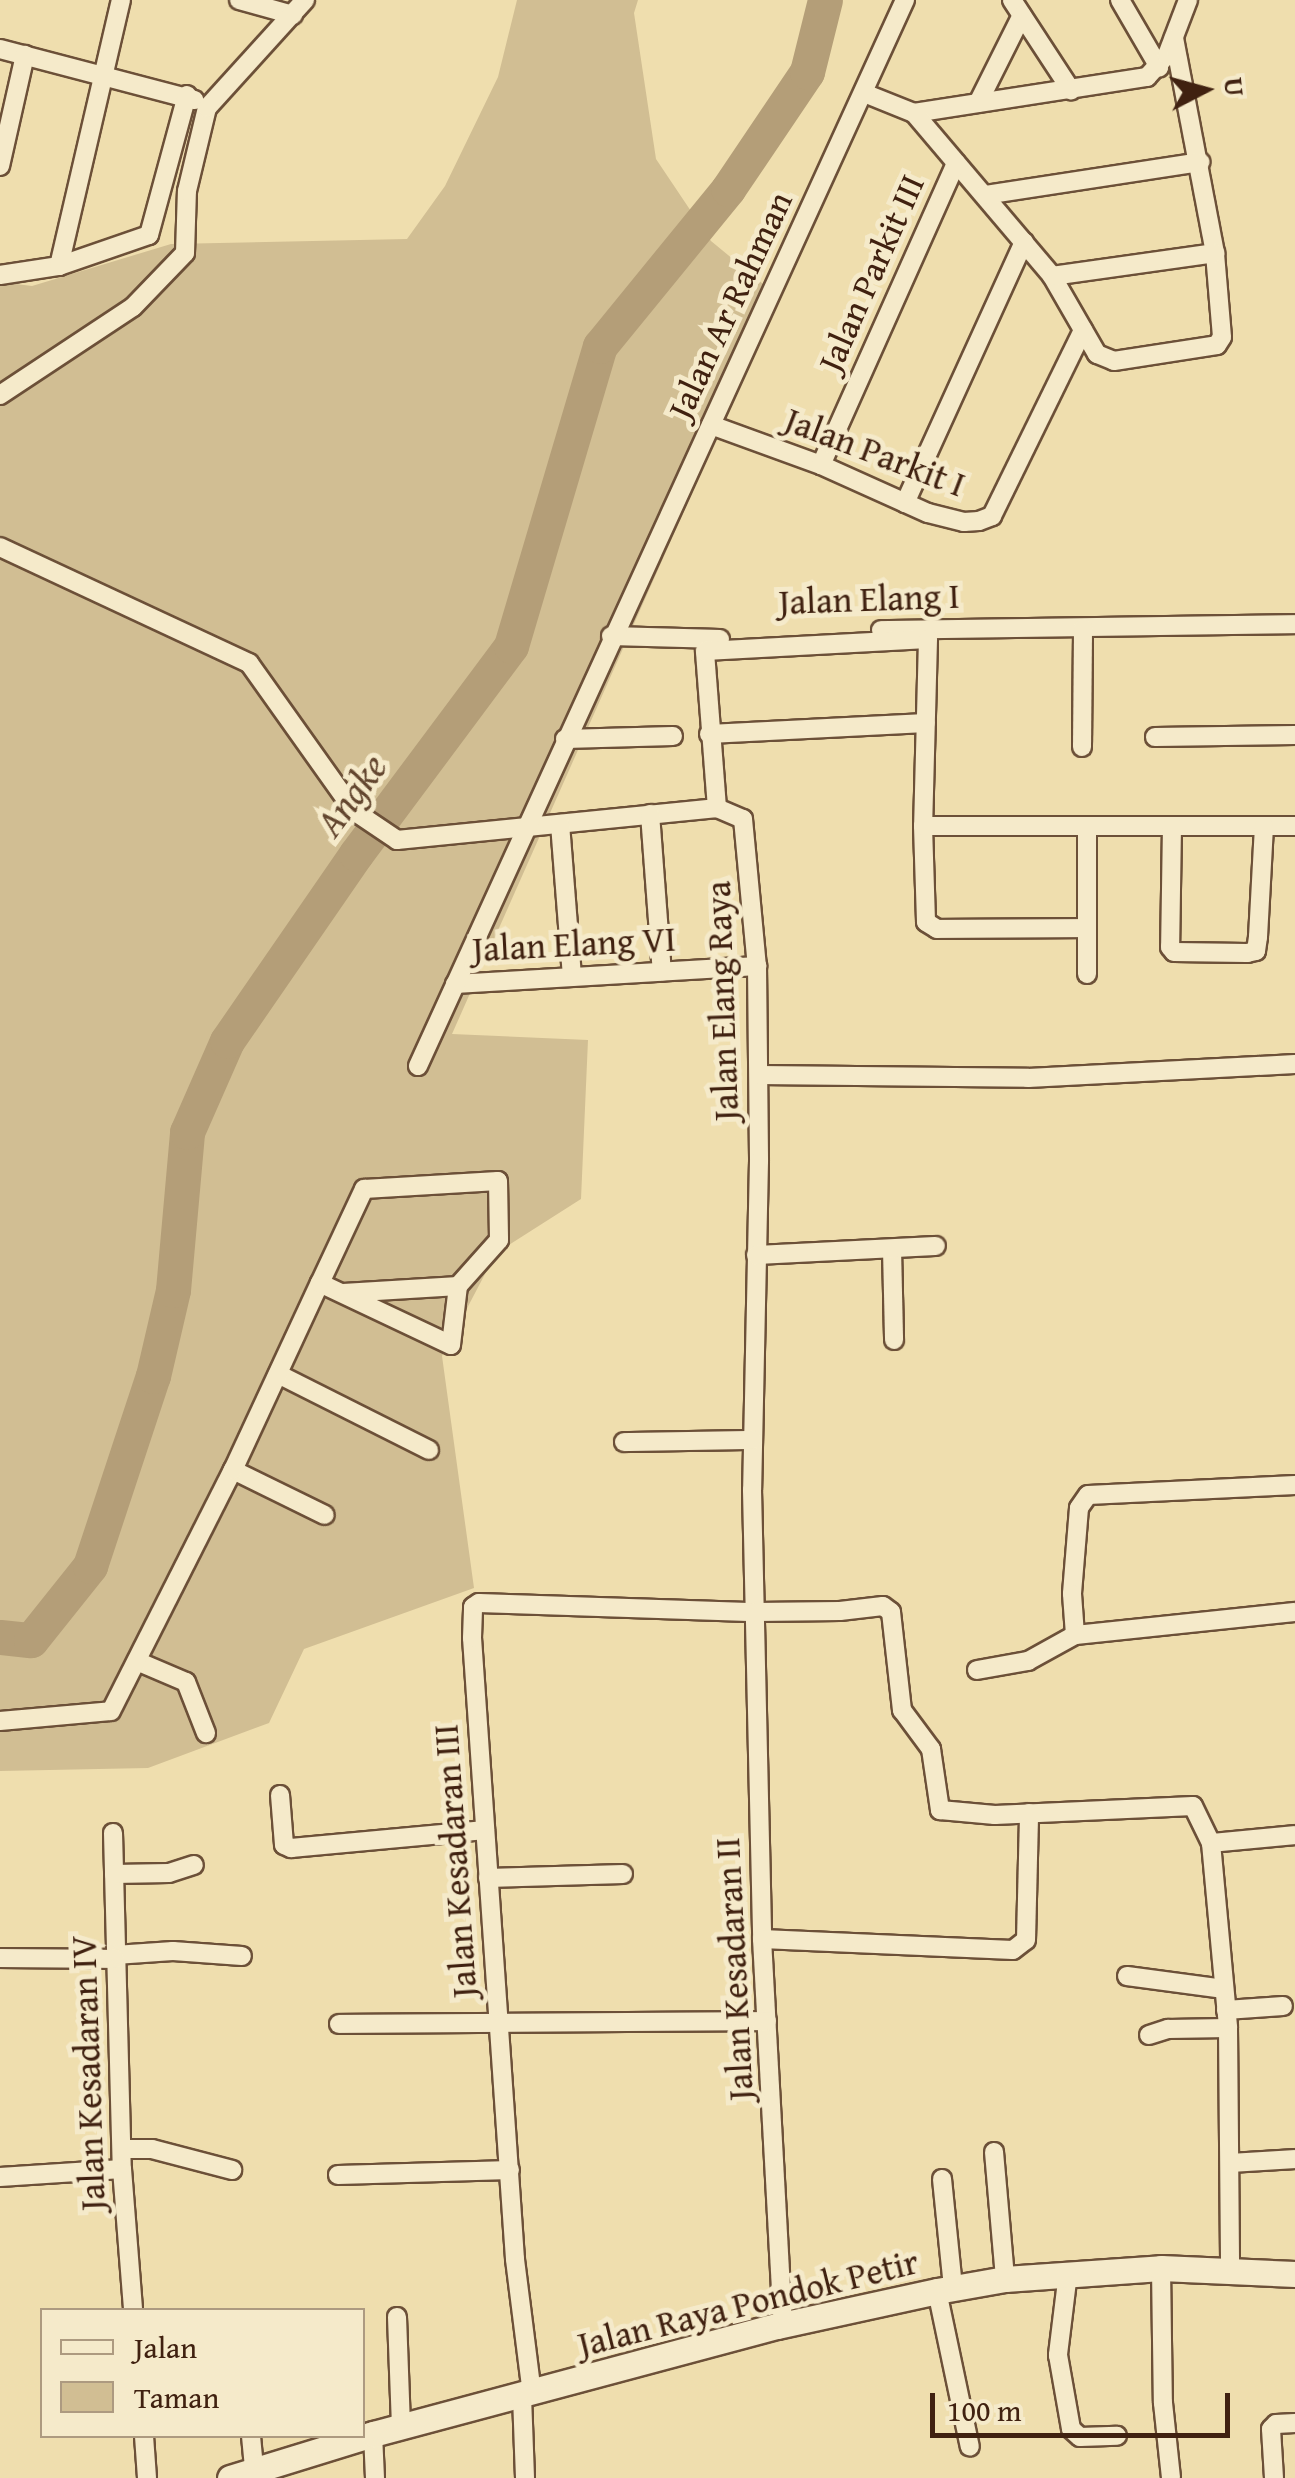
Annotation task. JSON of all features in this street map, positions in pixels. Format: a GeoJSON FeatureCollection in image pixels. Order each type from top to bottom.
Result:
{"type":"FeatureCollection","features":[{"type":"Feature","properties":{"kind":"main road","name":"Jalan Raya Pondok Petir"},"geometry":{"type":"LineString","coordinates":[[365,2437],[783,2324],[1005,2279],[1162,2268],[1295,2274]]}},
{"type":"Feature","properties":{"kind":"main road","name":"Jalan Raya Pondok Petir"},"geometry":{"type":"LineString","coordinates":[[246,2476],[362,2438]]}},
{"type":"Feature","properties":{"kind":"street"},"geometry":{"type":"LineString","coordinates":[[59,266],[121,0]]}},
{"type":"Feature","properties":{"kind":"street"},"geometry":{"type":"LineString","coordinates":[[240,0],[299,8]]}},
{"type":"Feature","properties":{"kind":"street","name":"Jalan Ar Rahman"},"geometry":{"type":"LineString","coordinates":[[611,636],[904,0]]}},
{"type":"Feature","properties":{"kind":"street"},"geometry":{"type":"LineString","coordinates":[[1120,0],[1160,67]]}},
{"type":"Feature","properties":{"kind":"street"},"geometry":{"type":"LineString","coordinates":[[914,114],[1147,77],[1160,67],[1188,0]]}},
{"type":"Feature","properties":{"kind":"street"},"geometry":{"type":"LineString","coordinates":[[1017,7],[1071,90]]}},
{"type":"Feature","properties":{"kind":"street"},"geometry":{"type":"LineString","coordinates":[[978,103],[1017,7]]}},
{"type":"Feature","properties":{"kind":"street"},"geometry":{"type":"LineString","coordinates":[[0,395],[133,307],[186,253],[186,191],[207,108],[299,8]]}},
{"type":"Feature","properties":{"kind":"street"},"geometry":{"type":"LineString","coordinates":[[864,93],[914,114],[988,194],[1052,276],[1096,354],[1105,360],[1218,345],[1222,337],[1215,253],[1174,38]]}},
{"type":"Feature","properties":{"kind":"street"},"geometry":{"type":"LineString","coordinates":[[0,49],[186,96],[207,108]]}},
{"type":"Feature","properties":{"kind":"street"},"geometry":{"type":"LineString","coordinates":[[0,166],[25,55]]}},
{"type":"Feature","properties":{"kind":"street"},"geometry":{"type":"LineString","coordinates":[[0,274],[59,266],[140,241],[152,231],[186,96]]}},
{"type":"Feature","properties":{"kind":"street","name":"Jalan Parkit III"},"geometry":{"type":"LineString","coordinates":[[821,465],[956,162]]}},
{"type":"Feature","properties":{"kind":"street"},"geometry":{"type":"LineString","coordinates":[[988,194],[1200,162]]}},
{"type":"Feature","properties":{"kind":"street"},"geometry":{"type":"LineString","coordinates":[[905,503],[1024,242]]}},
{"type":"Feature","properties":{"kind":"street"},"geometry":{"type":"LineString","coordinates":[[1052,276],[1215,253]]}},
{"type":"Feature","properties":{"kind":"street","name":"Jalan Parkit I"},"geometry":{"type":"LineString","coordinates":[[711,426],[821,465],[905,503],[964,522],[992,516],[1083,330]]}},
{"type":"Feature","properties":{"kind":"street"},"geometry":{"type":"LineString","coordinates":[[0,547],[249,663],[354,811],[383,834],[412,841],[717,808],[704,650],[928,640],[923,913],[931,927],[1087,928]]}},
{"type":"Feature","properties":{"kind":"street","name":"Jalan Elang I"},"geometry":{"type":"LineString","coordinates":[[611,636],[704,640],[928,627],[1130,629],[1295,624]]}},
{"type":"Feature","properties":{"kind":"street"},"geometry":{"type":"LineString","coordinates":[[1082,628],[1082,746]]}},
{"type":"Feature","properties":{"kind":"street"},"geometry":{"type":"LineString","coordinates":[[418,1066],[611,636]]}},
{"type":"Feature","properties":{"kind":"street"},"geometry":{"type":"LineString","coordinates":[[710,734],[926,723]]}},
{"type":"Feature","properties":{"kind":"street"},"geometry":{"type":"LineString","coordinates":[[1155,737],[1295,735]]}},
{"type":"Feature","properties":{"kind":"street"},"geometry":{"type":"LineString","coordinates":[[565,739],[674,736]]}},
{"type":"Feature","properties":{"kind":"street","name":"Jalan Elang Raya"},"geometry":{"type":"LineString","coordinates":[[717,808],[743,819],[758,966],[753,1440],[756,1612]]}},
{"type":"Feature","properties":{"kind":"street"},"geometry":{"type":"LineString","coordinates":[[650,814],[662,972]]}},
{"type":"Feature","properties":{"kind":"street"},"geometry":{"type":"LineString","coordinates":[[560,824],[572,977]]}},
{"type":"Feature","properties":{"kind":"street"},"geometry":{"type":"LineString","coordinates":[[923,826],[1295,826]]}},
{"type":"Feature","properties":{"kind":"street"},"geometry":{"type":"LineString","coordinates":[[1087,826],[1088,974]]}},
{"type":"Feature","properties":{"kind":"street"},"geometry":{"type":"LineString","coordinates":[[1172,826],[1170,947],[1174,952],[1246,953],[1256,951],[1258,937],[1264,826]]}},
{"type":"Feature","properties":{"kind":"street","name":"Jalan Elang VI"},"geometry":{"type":"LineString","coordinates":[[455,984],[758,966]]}},
{"type":"Feature","properties":{"kind":"street"},"geometry":{"type":"LineString","coordinates":[[759,1075],[1028,1078],[1295,1064]]}},
{"type":"Feature","properties":{"kind":"street"},"geometry":{"type":"LineString","coordinates":[[0,1720],[111,1711],[233,1470],[320,1283],[364,1190],[498,1181],[500,1240],[458,1286],[450,1345],[320,1283]]}},
{"type":"Feature","properties":{"kind":"street"},"geometry":{"type":"LineString","coordinates":[[756,1255],[936,1246]]}},
{"type":"Feature","properties":{"kind":"street"},"geometry":{"type":"LineString","coordinates":[[892,1249],[894,1340]]}},
{"type":"Feature","properties":{"kind":"street"},"geometry":{"type":"LineString","coordinates":[[342,1293],[458,1286]]}},
{"type":"Feature","properties":{"kind":"street"},"geometry":{"type":"LineString","coordinates":[[278,1374],[430,1450]]}},
{"type":"Feature","properties":{"kind":"street"},"geometry":{"type":"LineString","coordinates":[[624,1442],[753,1440]]}},
{"type":"Feature","properties":{"kind":"street"},"geometry":{"type":"LineString","coordinates":[[233,1470],[326,1515]]}},
{"type":"Feature","properties":{"kind":"street"},"geometry":{"type":"LineString","coordinates":[[1075,1636],[1075,1546],[1079,1508],[1088,1495],[1295,1485]]}},
{"type":"Feature","properties":{"kind":"street","name":"Jalan Kesadaran III"},"geometry":{"type":"LineString","coordinates":[[525,2478],[527,2395],[488,1878],[473,1606],[490,1602],[756,1612]]}},
{"type":"Feature","properties":{"kind":"street"},"geometry":{"type":"LineString","coordinates":[[756,1612],[887,1607],[891,1612],[902,1710],[931,1749],[938,1808],[978,1814],[1186,1804],[1198,1810],[1210,1843],[1227,2019],[1230,2271]]}},
{"type":"Feature","properties":{"kind":"street","name":"Jalan Kesadaran II"},"geometry":{"type":"LineString","coordinates":[[756,1612],[762,1938],[783,2324]]}},
{"type":"Feature","properties":{"kind":"street"},"geometry":{"type":"LineString","coordinates":[[977,1670],[1028,1661],[1075,1636],[1295,1612]]}},
{"type":"Feature","properties":{"kind":"street"},"geometry":{"type":"LineString","coordinates":[[139,1662],[186,1682],[206,1734]]}},
{"type":"Feature","properties":{"kind":"street"},"geometry":{"type":"LineString","coordinates":[[280,1795],[284,1844],[291,1848],[485,1830]]}},
{"type":"Feature","properties":{"kind":"street"},"geometry":{"type":"LineString","coordinates":[[762,1938],[1013,1950],[1026,1940],[1029,1813]]}},
{"type":"Feature","properties":{"kind":"street","name":"Jalan Kesadaran IV"},"geometry":{"type":"LineString","coordinates":[[113,1833],[122,2169],[133,2308]]}},
{"type":"Feature","properties":{"kind":"street"},"geometry":{"type":"LineString","coordinates":[[1210,1843],[1295,1835]]}},
{"type":"Feature","properties":{"kind":"street"},"geometry":{"type":"LineString","coordinates":[[114,1874],[169,1873],[194,1865]]}},
{"type":"Feature","properties":{"kind":"street"},"geometry":{"type":"LineString","coordinates":[[488,1878],[623,1874]]}},
{"type":"Feature","properties":{"kind":"street"},"geometry":{"type":"LineString","coordinates":[[0,1958],[115,1957],[173,1950],[242,1956]]}},
{"type":"Feature","properties":{"kind":"street"},"geometry":{"type":"LineString","coordinates":[[1127,1976],[1224,1989]]}},
{"type":"Feature","properties":{"kind":"street"},"geometry":{"type":"LineString","coordinates":[[1149,2034],[1283,2006]]}},
{"type":"Feature","properties":{"kind":"street"},"geometry":{"type":"LineString","coordinates":[[339,2024],[766,2021]]}},
{"type":"Feature","properties":{"kind":"street"},"geometry":{"type":"LineString","coordinates":[[122,2149],[152,2149],[232,2170]]}},
{"type":"Feature","properties":{"kind":"street"},"geometry":{"type":"LineString","coordinates":[[994,2152],[1005,2279]]}},
{"type":"Feature","properties":{"kind":"street"},"geometry":{"type":"LineString","coordinates":[[1231,2163],[1295,2160]]}},
{"type":"Feature","properties":{"kind":"street"},"geometry":{"type":"LineString","coordinates":[[0,2176],[122,2169]]}},
{"type":"Feature","properties":{"kind":"street"},"geometry":{"type":"LineString","coordinates":[[338,2175],[510,2170]]}},
{"type":"Feature","properties":{"kind":"street"},"geometry":{"type":"LineString","coordinates":[[942,2179],[945,2290],[970,2447]]}},
{"type":"Feature","properties":{"kind":"street"},"geometry":{"type":"LineString","coordinates":[[1162,2268],[1163,2402],[1172,2478]]}},
{"type":"Feature","properties":{"kind":"street"},"geometry":{"type":"LineString","coordinates":[[1068,2273],[1058,2355],[1071,2428],[1080,2437],[1117,2436]]}},
{"type":"Feature","properties":{"kind":"street"},"geometry":{"type":"LineString","coordinates":[[397,2317],[401,2426]]}},
{"type":"Feature","properties":{"kind":"street"},"geometry":{"type":"LineString","coordinates":[[1274,2478],[1271,2430],[1276,2424],[1295,2423]]}},
{"type":"Feature","properties":{"kind":"street"},"geometry":{"type":"LineString","coordinates":[[374,2434],[375,2478]]}},
{"type":"Feature","properties":{"kind":"street"},"geometry":{"type":"LineString","coordinates":[[144,2438],[147,2478]]}},
{"type":"Feature","properties":{"kind":"street"},"geometry":{"type":"LineString","coordinates":[[246,2476],[251,2438]]}},
{"type":"Feature","properties":{"kind":"green space"},"geometry":{"type":"Polygon","coordinates":[[[517,0],[638,0],[634,13],[656,159],[711,241],[779,297],[452,1034],[588,1040],[581,1199],[496,1253],[442,1356],[474,1588],[304,1649],[269,1723],[148,1768],[0,1771],[0,282],[32,286],[171,244],[407,239],[445,186],[498,77],[517,0]]]}},
{"type":"Feature","properties":{"kind":"waterway","name":"Angke"},"geometry":{"type":"LineString","coordinates":[[0,1637],[31,1640],[90,1566],[153,1376],[173,1290],[187,1132],[227,1041],[356,854],[511,646],[600,346],[728,189],[807,72],[825,0]]}}]}
